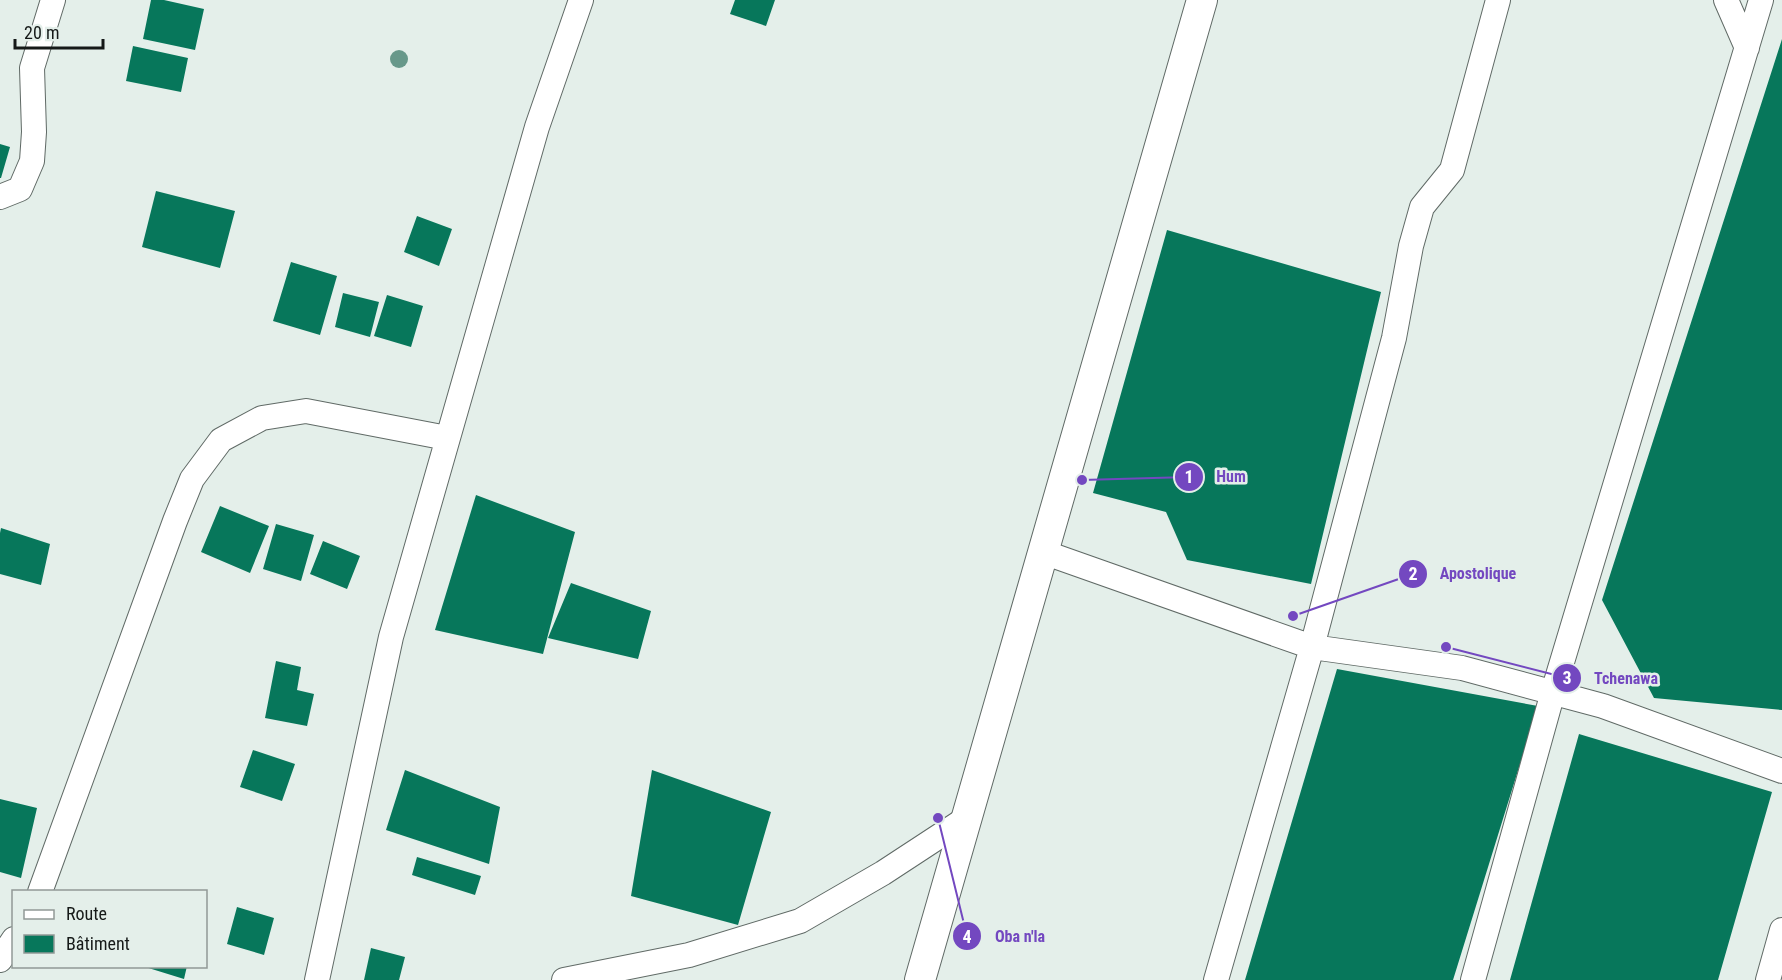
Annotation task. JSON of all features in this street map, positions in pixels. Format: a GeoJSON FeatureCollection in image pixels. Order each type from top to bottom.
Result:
{"type":"FeatureCollection","features":[{"type":"Feature","properties":{"kind":"street"},"geometry":{"type":"LineString","coordinates":[[0,197],[20,189],[32,161],[34,132],[32,68],[53,0]]}},
{"type":"Feature","properties":{"kind":"street"},"geometry":{"type":"LineString","coordinates":[[317,980],[391,637],[537,127],[581,0]]}},
{"type":"Feature","properties":{"kind":"street"},"geometry":{"type":"LineString","coordinates":[[920,980],[1202,0]]}},
{"type":"Feature","properties":{"kind":"street"},"geometry":{"type":"LineString","coordinates":[[1216,980],[1312,647],[1394,338],[1411,246],[1419,217],[1422,207],[1452,170],[1498,0]]}},
{"type":"Feature","properties":{"kind":"street"},"geometry":{"type":"LineString","coordinates":[[1726,0],[1747,48]]}},
{"type":"Feature","properties":{"kind":"street"},"geometry":{"type":"LineString","coordinates":[[1473,980],[1553,692],[1761,0]]}},
{"type":"Feature","properties":{"kind":"street"},"geometry":{"type":"LineString","coordinates":[[40,890],[175,521],[192,479],[221,440],[262,417],[306,411],[447,438]]}},
{"type":"Feature","properties":{"kind":"street"},"geometry":{"type":"LineString","coordinates":[[1043,552],[1312,647],[1462,668],[1553,692],[1603,706],[1782,771]]}},
{"type":"Feature","properties":{"kind":"street"},"geometry":{"type":"LineString","coordinates":[[564,980],[689,955],[800,921],[883,873],[967,818]]}},
{"type":"Feature","properties":{"kind":"street"},"geometry":{"type":"LineString","coordinates":[[1768,980],[1782,930]]}},
{"type":"Feature","properties":{"kind":"street"},"geometry":{"type":"LineString","coordinates":[[0,960],[12,942]]}},
{"type":"Feature","properties":{"kind":"building"},"geometry":{"type":"Polygon","coordinates":[[[151,0],[164,0],[204,9],[195,50],[143,39],[151,0]]]}},
{"type":"Feature","properties":{"kind":"building"},"geometry":{"type":"Polygon","coordinates":[[[735,0],[775,0],[766,26],[730,14],[735,0]]]}},
{"type":"Feature","properties":{"kind":"building"},"geometry":{"type":"Polygon","coordinates":[[[1782,39],[1782,710],[1654,698],[1602,600],[1782,39]]]}},
{"type":"Feature","properties":{"kind":"building"},"geometry":{"type":"Polygon","coordinates":[[[133,46],[188,58],[181,92],[126,81],[133,46]]]}},
{"type":"Feature","properties":{"kind":"building"},"geometry":{"type":"Polygon","coordinates":[[[0,144],[10,147],[1,178],[0,178],[0,144]]]}},
{"type":"Feature","properties":{"kind":"building"},"geometry":{"type":"Polygon","coordinates":[[[156,191],[235,211],[220,268],[142,247],[156,191]]]}},
{"type":"Feature","properties":{"kind":"building"},"geometry":{"type":"Polygon","coordinates":[[[417,216],[452,229],[439,266],[404,252],[417,216]]]}},
{"type":"Feature","properties":{"kind":"building"},"geometry":{"type":"Polygon","coordinates":[[[1167,230],[1381,292],[1311,584],[1187,560],[1166,512],[1093,493],[1167,230]]]}},
{"type":"Feature","properties":{"kind":"building"},"geometry":{"type":"Polygon","coordinates":[[[291,262],[337,276],[320,335],[273,321],[291,262]]]}},
{"type":"Feature","properties":{"kind":"building"},"geometry":{"type":"Polygon","coordinates":[[[343,293],[379,302],[370,337],[335,327],[343,293]]]}},
{"type":"Feature","properties":{"kind":"building"},"geometry":{"type":"Polygon","coordinates":[[[387,295],[423,306],[411,347],[374,336],[387,295]]]}},
{"type":"Feature","properties":{"kind":"building"},"geometry":{"type":"Polygon","coordinates":[[[476,495],[575,532],[543,654],[435,630],[476,495]]]}},
{"type":"Feature","properties":{"kind":"building"},"geometry":{"type":"Polygon","coordinates":[[[220,506],[269,526],[250,573],[201,552],[220,506]]]}},
{"type":"Feature","properties":{"kind":"building"},"geometry":{"type":"Polygon","coordinates":[[[276,524],[314,535],[301,581],[263,569],[276,524]]]}},
{"type":"Feature","properties":{"kind":"building"},"geometry":{"type":"Polygon","coordinates":[[[1,528],[50,544],[41,585],[0,574],[1,528]]]}},
{"type":"Feature","properties":{"kind":"building"},"geometry":{"type":"Polygon","coordinates":[[[323,541],[360,556],[347,589],[310,574],[323,541]]]}},
{"type":"Feature","properties":{"kind":"building"},"geometry":{"type":"Polygon","coordinates":[[[571,583],[651,611],[638,659],[548,638],[571,583]]]}},
{"type":"Feature","properties":{"kind":"building"},"geometry":{"type":"Polygon","coordinates":[[[276,661],[301,667],[297,690],[314,694],[307,726],[265,718],[276,661]]]}},
{"type":"Feature","properties":{"kind":"building"},"geometry":{"type":"Polygon","coordinates":[[[1337,669],[1538,706],[1453,980],[1245,980],[1337,669]]]}},
{"type":"Feature","properties":{"kind":"building"},"geometry":{"type":"Polygon","coordinates":[[[1579,734],[1772,792],[1718,980],[1510,980],[1579,734]]]}},
{"type":"Feature","properties":{"kind":"building"},"geometry":{"type":"Polygon","coordinates":[[[253,750],[295,764],[282,801],[240,787],[253,750]]]}},
{"type":"Feature","properties":{"kind":"building"},"geometry":{"type":"Polygon","coordinates":[[[405,770],[500,807],[489,864],[386,830],[405,770]]]}},
{"type":"Feature","properties":{"kind":"building"},"geometry":{"type":"Polygon","coordinates":[[[652,770],[771,812],[738,925],[631,896],[652,770]]]}},
{"type":"Feature","properties":{"kind":"building"},"geometry":{"type":"Polygon","coordinates":[[[0,799],[37,808],[21,878],[0,872],[0,799]]]}},
{"type":"Feature","properties":{"kind":"building"},"geometry":{"type":"Polygon","coordinates":[[[417,857],[481,876],[475,895],[412,875],[417,857]]]}},
{"type":"Feature","properties":{"kind":"building"},"geometry":{"type":"Polygon","coordinates":[[[237,907],[274,918],[264,955],[227,944],[237,907]]]}},
{"type":"Feature","properties":{"kind":"building"},"geometry":{"type":"Polygon","coordinates":[[[371,948],[405,957],[399,980],[364,980],[371,948]]]}},
{"type":"Feature","properties":{"kind":"building"},"geometry":{"type":"Polygon","coordinates":[[[148,968],[187,968],[184,979],[148,968]]]}},
{"type":"Feature","properties":{"kind":"place","name":"Hum"},"geometry":{"type":"Point","coordinates":[1082,480]}},
{"type":"Feature","properties":{"kind":"place","name":"Apostolique"},"geometry":{"type":"Point","coordinates":[1293,616]}},
{"type":"Feature","properties":{"kind":"place","name":"Tchenawa"},"geometry":{"type":"Point","coordinates":[1446,647]}},
{"type":"Feature","properties":{"kind":"place","name":"Oba n'la"},"geometry":{"type":"Point","coordinates":[938,818]}}]}
